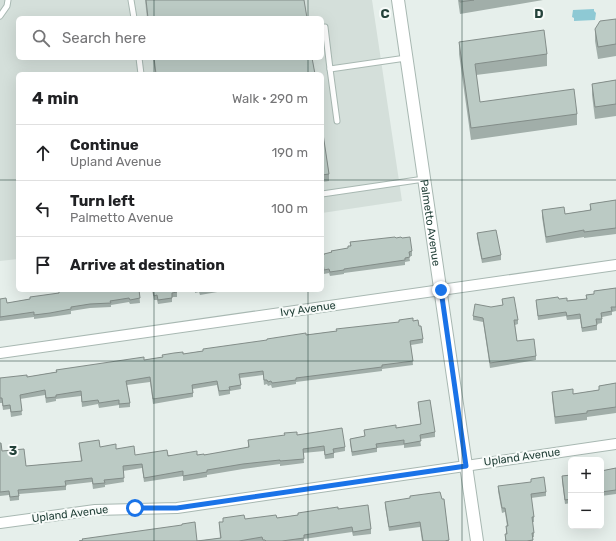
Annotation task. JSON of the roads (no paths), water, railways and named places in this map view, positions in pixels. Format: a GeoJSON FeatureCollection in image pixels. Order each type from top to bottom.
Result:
{"type":"FeatureCollection","features":[{"type":"Feature","properties":{"kind":"street","name":"Palmetto Avenue"},"geometry":{"type":"LineString","coordinates":[[398,0],[477,541]]}},
{"type":"Feature","properties":{"kind":"street","name":"Ivy Avenue"},"geometry":{"type":"LineString","coordinates":[[0,353],[616,265]]}},
{"type":"Feature","properties":{"kind":"street","name":"Upland Avenue"},"geometry":{"type":"LineString","coordinates":[[0,523],[95,510],[177,508],[616,444]]}},
{"type":"Feature","properties":{"kind":"lane"},"geometry":{"type":"LineString","coordinates":[[0,16],[7,6],[8,0]]}},
{"type":"Feature","properties":{"kind":"lane"},"geometry":{"type":"LineString","coordinates":[[131,0],[134,16]]}},
{"type":"Feature","properties":{"kind":"lane"},"geometry":{"type":"LineString","coordinates":[[326,27],[337,121]]}},
{"type":"Feature","properties":{"kind":"lane"},"geometry":{"type":"LineString","coordinates":[[330,70],[406,58]]}},
{"type":"Feature","properties":{"kind":"lane"},"geometry":{"type":"LineString","coordinates":[[139,60],[141,72]]}},
{"type":"Feature","properties":{"kind":"lane"},"geometry":{"type":"LineString","coordinates":[[324,194],[424,179]]}},
{"type":"Feature","properties":{"kind":"water"},"geometry":{"type":"Polygon","coordinates":[[[594,9],[596,13],[595,20],[574,21],[574,18],[572,17],[573,10],[594,9]]]}}]}
